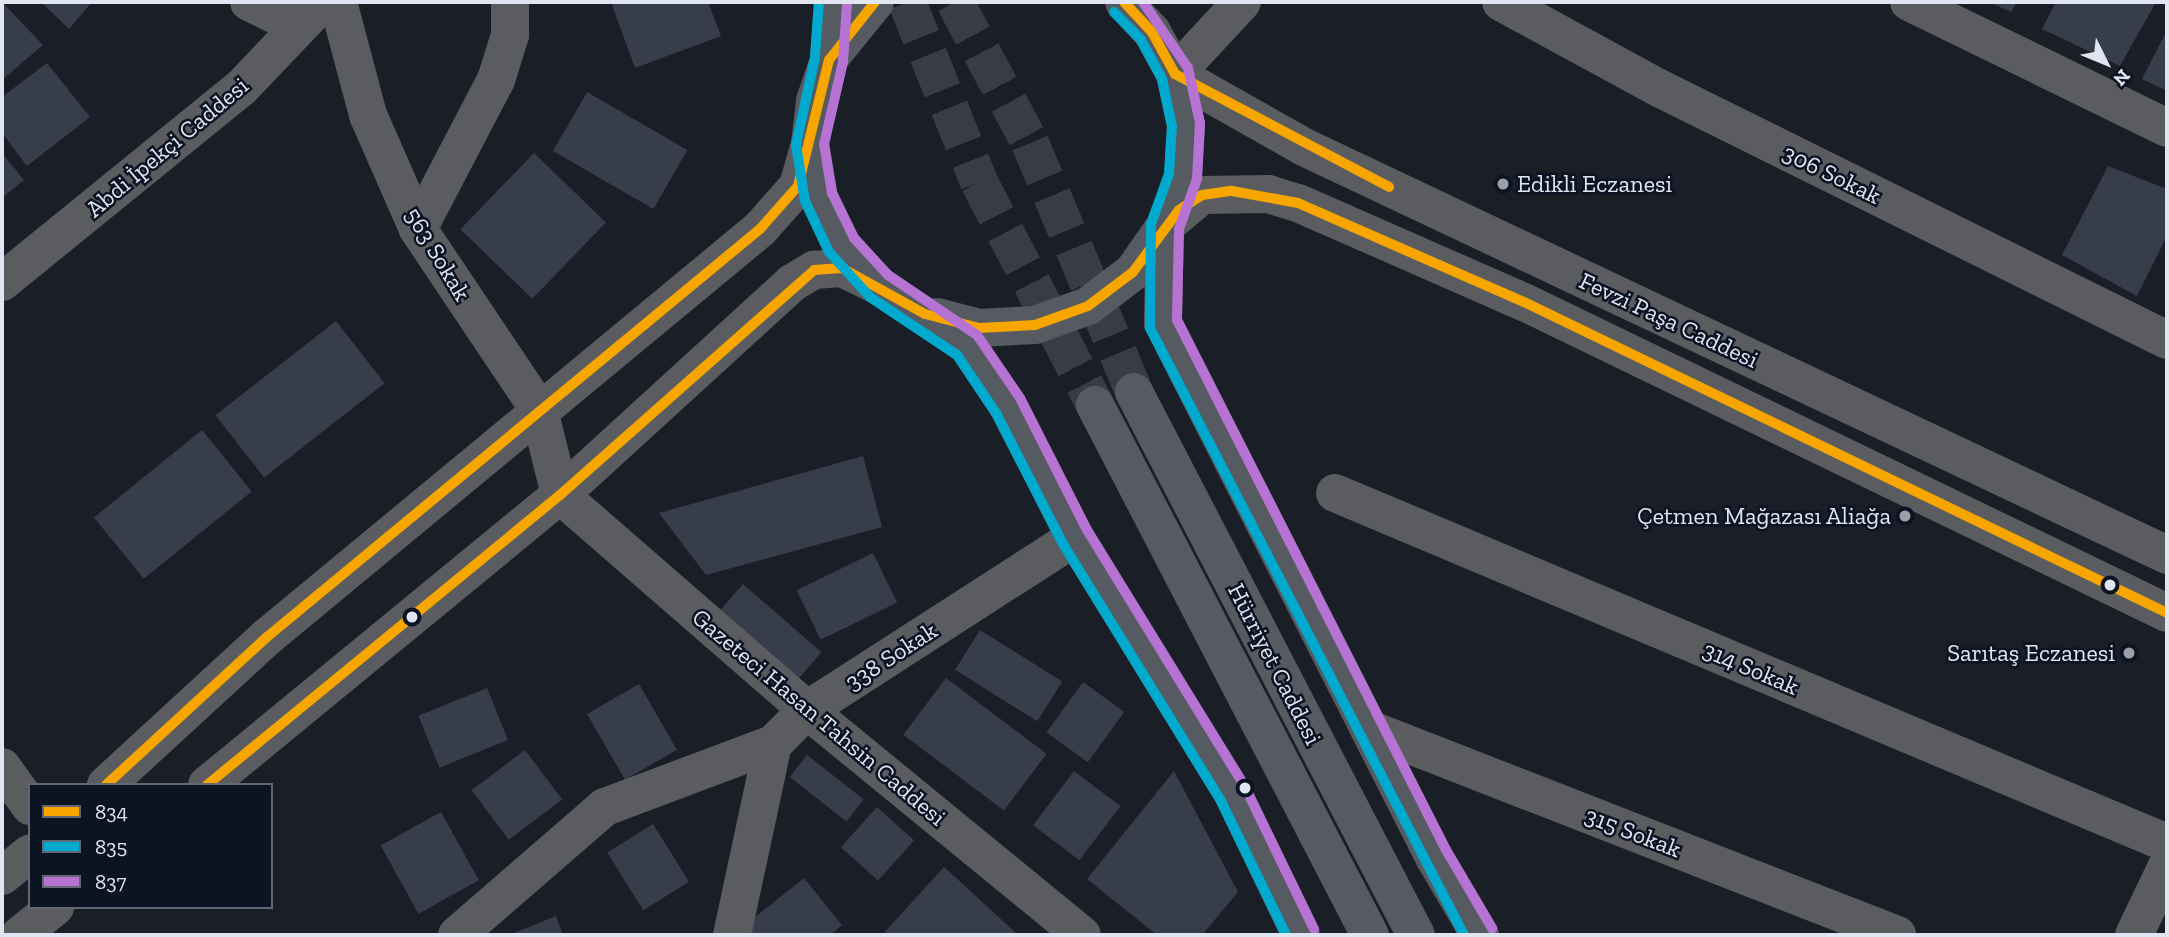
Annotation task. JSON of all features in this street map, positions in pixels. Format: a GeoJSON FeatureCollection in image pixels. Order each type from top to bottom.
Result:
{"type":"FeatureCollection","features":[{"type":"Feature","properties":{"kind":"highway"},"geometry":{"type":"LineString","coordinates":[[834,2],[829,60],[815,101],[810,144],[819,197],[842,246],[879,286],[925,314],[967,345],[1008,406],[1075,537],[1233,793],[1301,935]]}},
{"type":"Feature","properties":{"kind":"highway"},"geometry":{"type":"LineString","coordinates":[[829,60],[875,2]]}},
{"type":"Feature","properties":{"kind":"highway"},"geometry":{"type":"LineString","coordinates":[[925,314],[979,328],[1035,325],[1088,306],[1133,272],[1166,226],[1183,177],[1185,138],[1175,74],[1152,32],[1124,2]]}},
{"type":"Feature","properties":{"kind":"highway"},"geometry":{"type":"LineString","coordinates":[[1166,226],[1163,323],[1369,729],[1480,935]]}},
{"type":"Feature","properties":{"kind":"highway","name":"Hürriyet Caddesi"},"geometry":{"type":"LineString","coordinates":[[1133,392],[1416,935]]}},
{"type":"Feature","properties":{"kind":"highway","name":"Hürriyet Caddesi"},"geometry":{"type":"LineString","coordinates":[[1095,405],[1370,935]]}},
{"type":"Feature","properties":{"kind":"street"},"geometry":{"type":"LineString","coordinates":[[249,2],[311,14]]}},
{"type":"Feature","properties":{"kind":"street","name":"563 Sokak"},"geometry":{"type":"LineString","coordinates":[[338,2],[368,115],[418,229],[539,410],[560,495]]}},
{"type":"Feature","properties":{"kind":"street"},"geometry":{"type":"LineString","coordinates":[[418,229],[496,80],[510,35],[510,2]]}},
{"type":"Feature","properties":{"kind":"street"},"geometry":{"type":"LineString","coordinates":[[1175,74],[1242,2]]}},
{"type":"Feature","properties":{"kind":"street","name":"306 Sokak"},"geometry":{"type":"LineString","coordinates":[[1501,2],[1659,88],[2167,340]]}},
{"type":"Feature","properties":{"kind":"street"},"geometry":{"type":"LineString","coordinates":[[1909,2],[2167,128]]}},
{"type":"Feature","properties":{"kind":"street","name":"Abdi İpekçi Caddesi"},"geometry":{"type":"LineString","coordinates":[[2,282],[241,88],[311,14]]}},
{"type":"Feature","properties":{"kind":"street","name":"Fevzi Paşa Caddesi"},"geometry":{"type":"LineString","coordinates":[[1175,74],[1304,147],[2167,555]]}},
{"type":"Feature","properties":{"kind":"street"},"geometry":{"type":"LineString","coordinates":[[108,783],[267,637],[760,229],[798,186],[810,144]]}},
{"type":"Feature","properties":{"kind":"street","name":"Fevzi Paşa Caddesi"},"geometry":{"type":"LineString","coordinates":[[1166,226],[1202,195],[1268,194],[1298,204],[1524,302],[2167,613]]}},
{"type":"Feature","properties":{"kind":"street"},"geometry":{"type":"LineString","coordinates":[[209,783],[560,495],[792,283],[814,271],[842,268],[879,286]]}},
{"type":"Feature","properties":{"kind":"street","name":"314 Sokak"},"geometry":{"type":"LineString","coordinates":[[1335,493],[2167,843]]}},
{"type":"Feature","properties":{"kind":"street","name":"Gazeteci Hasan Tahsin Caddesi"},"geometry":{"type":"LineString","coordinates":[[560,495],[1065,930]]}},
{"type":"Feature","properties":{"kind":"street","name":"338 Sokak"},"geometry":{"type":"LineString","coordinates":[[773,744],[807,710],[1075,537]]}},
{"type":"Feature","properties":{"kind":"street","name":"315 Sokak"},"geometry":{"type":"LineString","coordinates":[[1369,729],[1896,935]]}},
{"type":"Feature","properties":{"kind":"street"},"geometry":{"type":"LineString","coordinates":[[457,935],[605,807],[773,744]]}},
{"type":"Feature","properties":{"kind":"street"},"geometry":{"type":"LineString","coordinates":[[732,935],[773,744]]}},
{"type":"Feature","properties":{"kind":"street"},"geometry":{"type":"LineString","coordinates":[[2,767],[28,803]]}},
{"type":"Feature","properties":{"kind":"street"},"geometry":{"type":"LineString","coordinates":[[2,876],[28,855]]}},
{"type":"Feature","properties":{"kind":"street"},"geometry":{"type":"LineString","coordinates":[[2133,935],[2167,866]]}},
{"type":"Feature","properties":{"kind":"street"},"geometry":{"type":"LineString","coordinates":[[20,935],[52,909]]}},
{"type":"Feature","properties":{"kind":"building"},"geometry":{"type":"Polygon","coordinates":[[[2,2],[43,45],[2,80],[2,2]]]}},
{"type":"Feature","properties":{"kind":"building"},"geometry":{"type":"Polygon","coordinates":[[[41,2],[92,2],[69,29],[41,2]]]}},
{"type":"Feature","properties":{"kind":"building"},"geometry":{"type":"Polygon","coordinates":[[[611,2],[708,2],[721,36],[635,68],[611,2]]]}},
{"type":"Feature","properties":{"kind":"building"},"geometry":{"type":"Polygon","coordinates":[[[1989,2],[2017,2],[2011,12],[1989,2]]]}},
{"type":"Feature","properties":{"kind":"building"},"geometry":{"type":"Polygon","coordinates":[[[2056,2],[2156,2],[2120,66],[2042,29],[2056,2]]]}},
{"type":"Feature","properties":{"kind":"building"},"geometry":{"type":"Polygon","coordinates":[[[2167,30],[2167,91],[2142,79],[2167,30]]]}},
{"type":"Feature","properties":{"kind":"building"},"geometry":{"type":"Polygon","coordinates":[[[47,63],[90,117],[27,166],[2,133],[2,97],[47,63]]]}},
{"type":"Feature","properties":{"kind":"building"},"geometry":{"type":"Polygon","coordinates":[[[587,92],[687,150],[653,209],[553,151],[587,92]]]}},
{"type":"Feature","properties":{"kind":"building"},"geometry":{"type":"Polygon","coordinates":[[[2,153],[24,180],[2,198],[2,153]]]}},
{"type":"Feature","properties":{"kind":"building"},"geometry":{"type":"Polygon","coordinates":[[[534,153],[606,222],[532,299],[460,229],[534,153]]]}},
{"type":"Feature","properties":{"kind":"building"},"geometry":{"type":"Polygon","coordinates":[[[2108,166],[2167,189],[2167,236],[2137,296],[2062,255],[2108,166]]]}},
{"type":"Feature","properties":{"kind":"building"},"geometry":{"type":"Polygon","coordinates":[[[336,321],[385,383],[264,477],[215,415],[336,321]]]}},
{"type":"Feature","properties":{"kind":"building"},"geometry":{"type":"Polygon","coordinates":[[[202,430],[252,491],[144,579],[94,517],[202,430]]]}},
{"type":"Feature","properties":{"kind":"building"},"geometry":{"type":"Polygon","coordinates":[[[863,456],[882,527],[706,575],[659,513],[863,456]]]}},
{"type":"Feature","properties":{"kind":"building"},"geometry":{"type":"Polygon","coordinates":[[[873,553],[897,602],[821,640],[797,590],[873,553]]]}},
{"type":"Feature","properties":{"kind":"building"},"geometry":{"type":"Polygon","coordinates":[[[743,584],[821,652],[794,684],[715,616],[743,584]]]}},
{"type":"Feature","properties":{"kind":"building"},"geometry":{"type":"Polygon","coordinates":[[[980,630],[1062,681],[1037,721],[955,670],[980,630]]]}},
{"type":"Feature","properties":{"kind":"building"},"geometry":{"type":"Polygon","coordinates":[[[946,678],[1047,754],[1004,811],[903,735],[946,678]]]}},
{"type":"Feature","properties":{"kind":"building"},"geometry":{"type":"Polygon","coordinates":[[[1083,682],[1124,712],[1088,762],[1047,732],[1083,682]]]}},
{"type":"Feature","properties":{"kind":"building"},"geometry":{"type":"Polygon","coordinates":[[[639,684],[677,750],[625,780],[587,714],[639,684]]]}},
{"type":"Feature","properties":{"kind":"building"},"geometry":{"type":"Polygon","coordinates":[[[487,688],[508,740],[439,768],[418,716],[487,688]]]}},
{"type":"Feature","properties":{"kind":"building"},"geometry":{"type":"Polygon","coordinates":[[[525,750],[562,800],[509,840],[471,790],[525,750]]]}},
{"type":"Feature","properties":{"kind":"building"},"geometry":{"type":"Polygon","coordinates":[[[807,755],[864,799],[846,821],[790,777],[807,755]]]}},
{"type":"Feature","properties":{"kind":"building"},"geometry":{"type":"Polygon","coordinates":[[[1074,771],[1120,806],[1079,860],[1033,825],[1074,771]]]}},
{"type":"Feature","properties":{"kind":"building"},"geometry":{"type":"Polygon","coordinates":[[[1174,771],[1238,892],[1202,935],[1157,935],[1087,879],[1174,771]]]}},
{"type":"Feature","properties":{"kind":"building"},"geometry":{"type":"Polygon","coordinates":[[[877,807],[914,840],[878,881],[841,847],[877,807]]]}},
{"type":"Feature","properties":{"kind":"building"},"geometry":{"type":"Polygon","coordinates":[[[441,812],[479,880],[418,914],[381,845],[441,812]]]}},
{"type":"Feature","properties":{"kind":"building"},"geometry":{"type":"Polygon","coordinates":[[[653,824],[689,882],[643,910],[607,853],[653,824]]]}},
{"type":"Feature","properties":{"kind":"building"},"geometry":{"type":"Polygon","coordinates":[[[944,867],[976,896],[1018,935],[882,935],[944,867]]]}},
{"type":"Feature","properties":{"kind":"building"},"geometry":{"type":"Polygon","coordinates":[[[804,878],[842,925],[830,935],[753,935],[745,925],[804,878]]]}},
{"type":"Feature","properties":{"kind":"building"},"geometry":{"type":"Polygon","coordinates":[[[556,916],[563,935],[509,935],[556,916]]]}},
{"type":"Feature","properties":{"kind":"tunnel"},"geometry":{"type":"LineString","coordinates":[[907,2],[979,182],[1095,405]]}},
{"type":"Feature","properties":{"kind":"tunnel"},"geometry":{"type":"LineString","coordinates":[[955,2],[1030,143],[1134,392]]}},
{"type":"Feature","properties":{"kind":"transit line","name":"835"},"geometry":{"type":"LineString","coordinates":[[819,2],[815,57],[796,145],[805,201],[829,252],[870,297],[957,355],[996,413],[1063,544],[1221,801],[1286,935]]}},
{"type":"Feature","properties":{"kind":"transit line","name":"834"},"geometry":{"type":"LineString","coordinates":[[108,783],[267,637],[760,229],[798,186],[829,60],[875,2]]}},
{"type":"Feature","properties":{"kind":"transit line","name":"834"},"geometry":{"type":"LineString","coordinates":[[1124,2],[1152,32],[1175,74],[1389,187]]}},
{"type":"Feature","properties":{"kind":"transit line","name":"837"},"geometry":{"type":"LineString","coordinates":[[1143,2],[1188,68],[1200,123],[1197,179],[1179,229],[1177,320],[1446,850],[1492,928]]}},
{"type":"Feature","properties":{"kind":"transit line","name":"837"},"geometry":{"type":"LineString","coordinates":[[847,3],[843,62],[824,144],[832,193],[854,238],[888,275],[977,335],[1020,398],[1087,530],[1245,787],[1314,929]]}},
{"type":"Feature","properties":{"kind":"transit line","name":"835"},"geometry":{"type":"LineString","coordinates":[[1114,12],[1141,40],[1162,79],[1172,126],[1169,174],[1151,224],[1150,328],[1464,935]]}},
{"type":"Feature","properties":{"kind":"transit line","name":"834"},"geometry":{"type":"LineString","coordinates":[[209,783],[560,495],[814,270],[842,268],[925,314],[979,328],[1035,325],[1088,306],[1133,272],[1179,210],[1202,195],[1232,191],[1298,203],[1524,302],[2167,613]]}},
{"type":"Feature","properties":{"kind":"place","name":"Edikli Eczanesi"},"geometry":{"type":"Point","coordinates":[1503,184]}},
{"type":"Feature","properties":{"kind":"place","name":"Çetmen Mağazası Aliağa"},"geometry":{"type":"Point","coordinates":[1905,516]}},
{"type":"Feature","properties":{"kind":"place","name":"Sarıtaş Eczanesi"},"geometry":{"type":"Point","coordinates":[2129,653]}}]}
